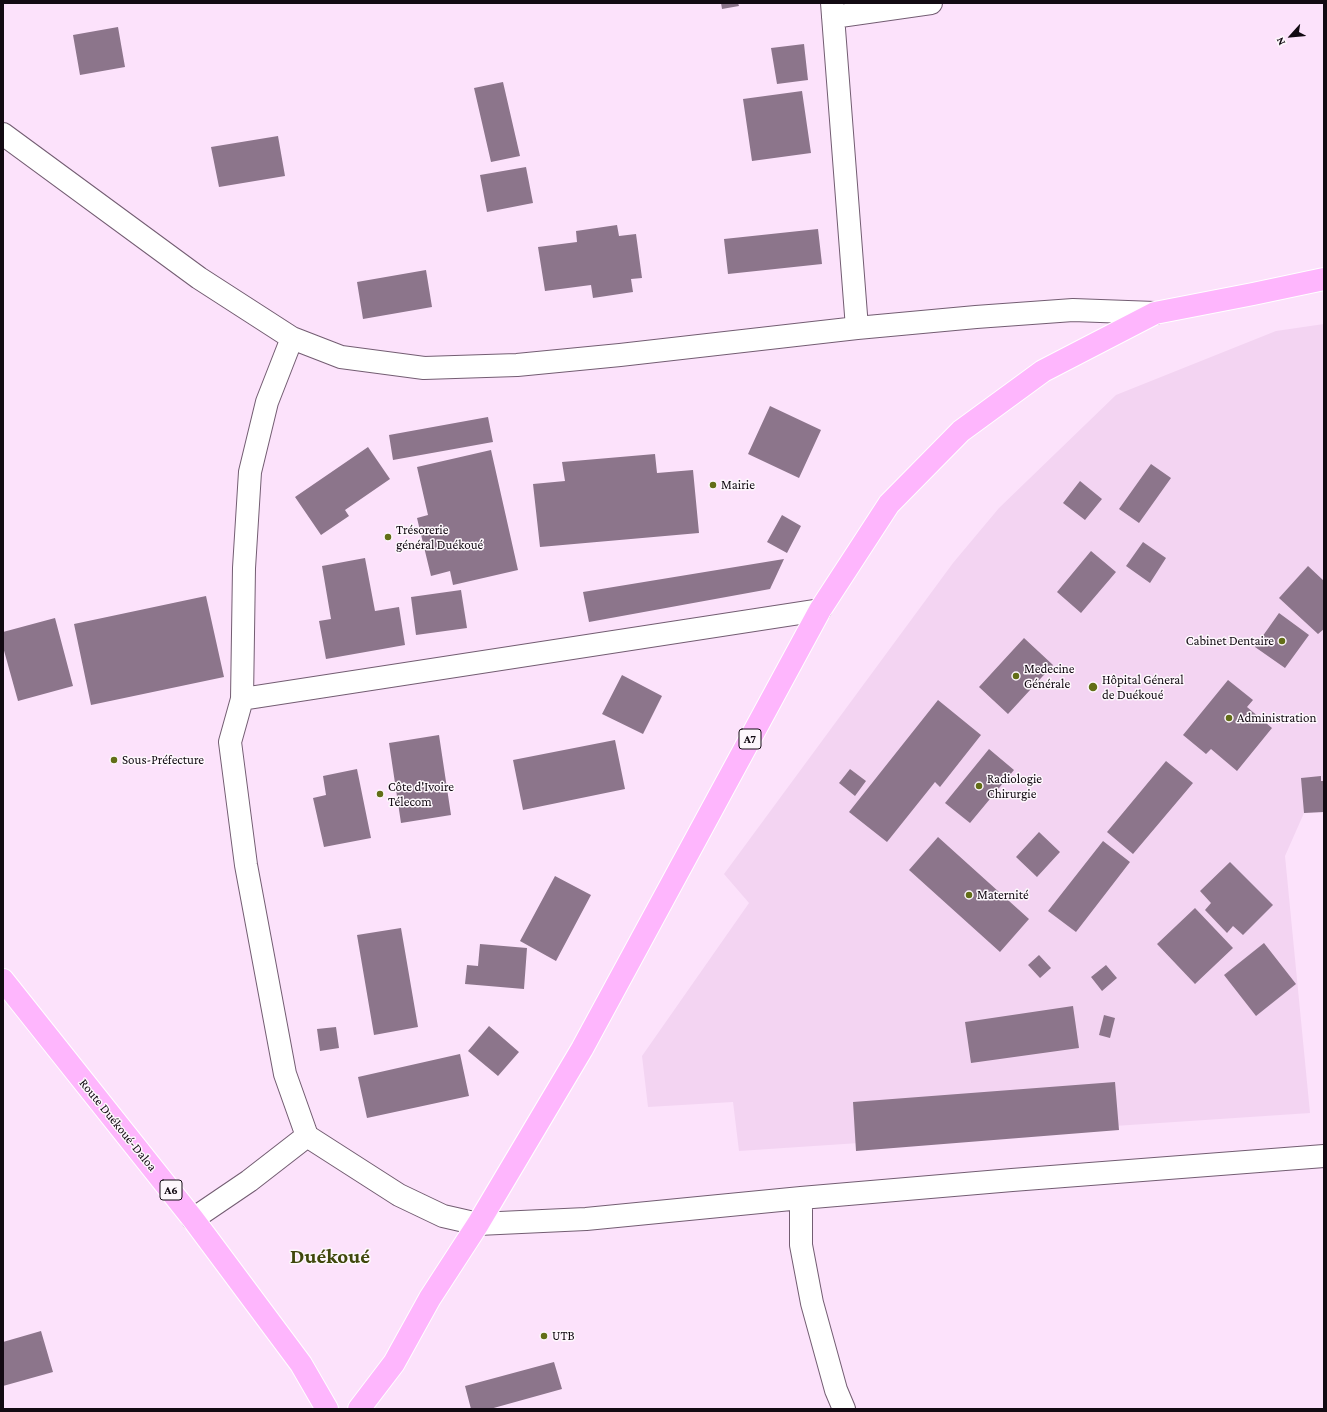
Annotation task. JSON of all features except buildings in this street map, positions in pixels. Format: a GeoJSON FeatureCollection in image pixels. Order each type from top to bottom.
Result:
{"type":"FeatureCollection","features":[{"type":"Feature","properties":{"kind":"highway","name":"A7"},"geometry":{"type":"LineString","coordinates":[[359,1409],[394,1364],[430,1298],[478,1224],[582,1049],[820,610],[889,504],[961,431],[1043,371],[1156,313],[1324,279]]}},
{"type":"Feature","properties":{"kind":"highway","name":"Route Duékoué-Daloa"},"geometry":{"type":"LineString","coordinates":[[3,980],[193,1219],[301,1364],[327,1409]]}},
{"type":"Feature","properties":{"kind":"street"},"geometry":{"type":"LineString","coordinates":[[857,328],[832,10],[931,3]]}},
{"type":"Feature","properties":{"kind":"street"},"geometry":{"type":"LineString","coordinates":[[3,134],[199,278],[292,338],[341,357],[424,368],[525,364],[620,355],[857,328],[976,317],[1073,310],[1156,313]]}},
{"type":"Feature","properties":{"kind":"street"},"geometry":{"type":"LineString","coordinates":[[292,338],[267,402],[250,472],[244,568],[242,699],[230,742],[246,865],[285,1074],[307,1136],[399,1195],[442,1216],[478,1224],[586,1219],[801,1198],[1324,1156]]}},
{"type":"Feature","properties":{"kind":"street"},"geometry":{"type":"LineString","coordinates":[[242,699],[820,610]]}},
{"type":"Feature","properties":{"kind":"street"},"geometry":{"type":"LineString","coordinates":[[193,1219],[249,1181],[307,1136]]}},
{"type":"Feature","properties":{"kind":"street"},"geometry":{"type":"LineString","coordinates":[[801,1198],[801,1245],[812,1303],[836,1390],[844,1409]]}},
{"type":"Feature","properties":{"kind":"shaded area","name":"Hôpital Géneral de Duékoué"},"geometry":{"type":"Polygon","coordinates":[[[1324,324],[1324,811],[1304,813],[1285,856],[1310,1113],[739,1151],[733,1102],[648,1107],[642,1056],[749,903],[724,874],[953,563],[999,508],[1116,395],[1276,331],[1324,324]]]}},
{"type":"Feature","properties":{"kind":"place","name":"Mairie"},"geometry":{"type":"Point","coordinates":[713,485]}},
{"type":"Feature","properties":{"kind":"place","name":"Trésorerie général Duékoué"},"geometry":{"type":"Point","coordinates":[388,537]}},
{"type":"Feature","properties":{"kind":"place","name":"Cabinet Dentaire"},"geometry":{"type":"Point","coordinates":[1282,641]}},
{"type":"Feature","properties":{"kind":"place","name":"Medecine Générale"},"geometry":{"type":"Point","coordinates":[1016,676]}},
{"type":"Feature","properties":{"kind":"place","name":"Hôpital Géneral de Duékoué"},"geometry":{"type":"Point","coordinates":[1093,687]}},
{"type":"Feature","properties":{"kind":"place","name":"Administration"},"geometry":{"type":"Point","coordinates":[1229,718]}},
{"type":"Feature","properties":{"kind":"place","name":"Sous-Préfecture"},"geometry":{"type":"Point","coordinates":[114,760]}},
{"type":"Feature","properties":{"kind":"place","name":"Radiologie Chirurgie"},"geometry":{"type":"Point","coordinates":[979,786]}},
{"type":"Feature","properties":{"kind":"place","name":"Côte d'Ivoire Télecom"},"geometry":{"type":"Point","coordinates":[380,794]}},
{"type":"Feature","properties":{"kind":"place","name":"Maternité"},"geometry":{"type":"Point","coordinates":[969,895]}},
{"type":"Feature","properties":{"kind":"place","name":"UTB"},"geometry":{"type":"Point","coordinates":[544,1336]}},
{"type":"Feature","properties":{"kind":"district","name":"Duékoué"},"geometry":{"type":"Point","coordinates":[330,1257]}}]}
